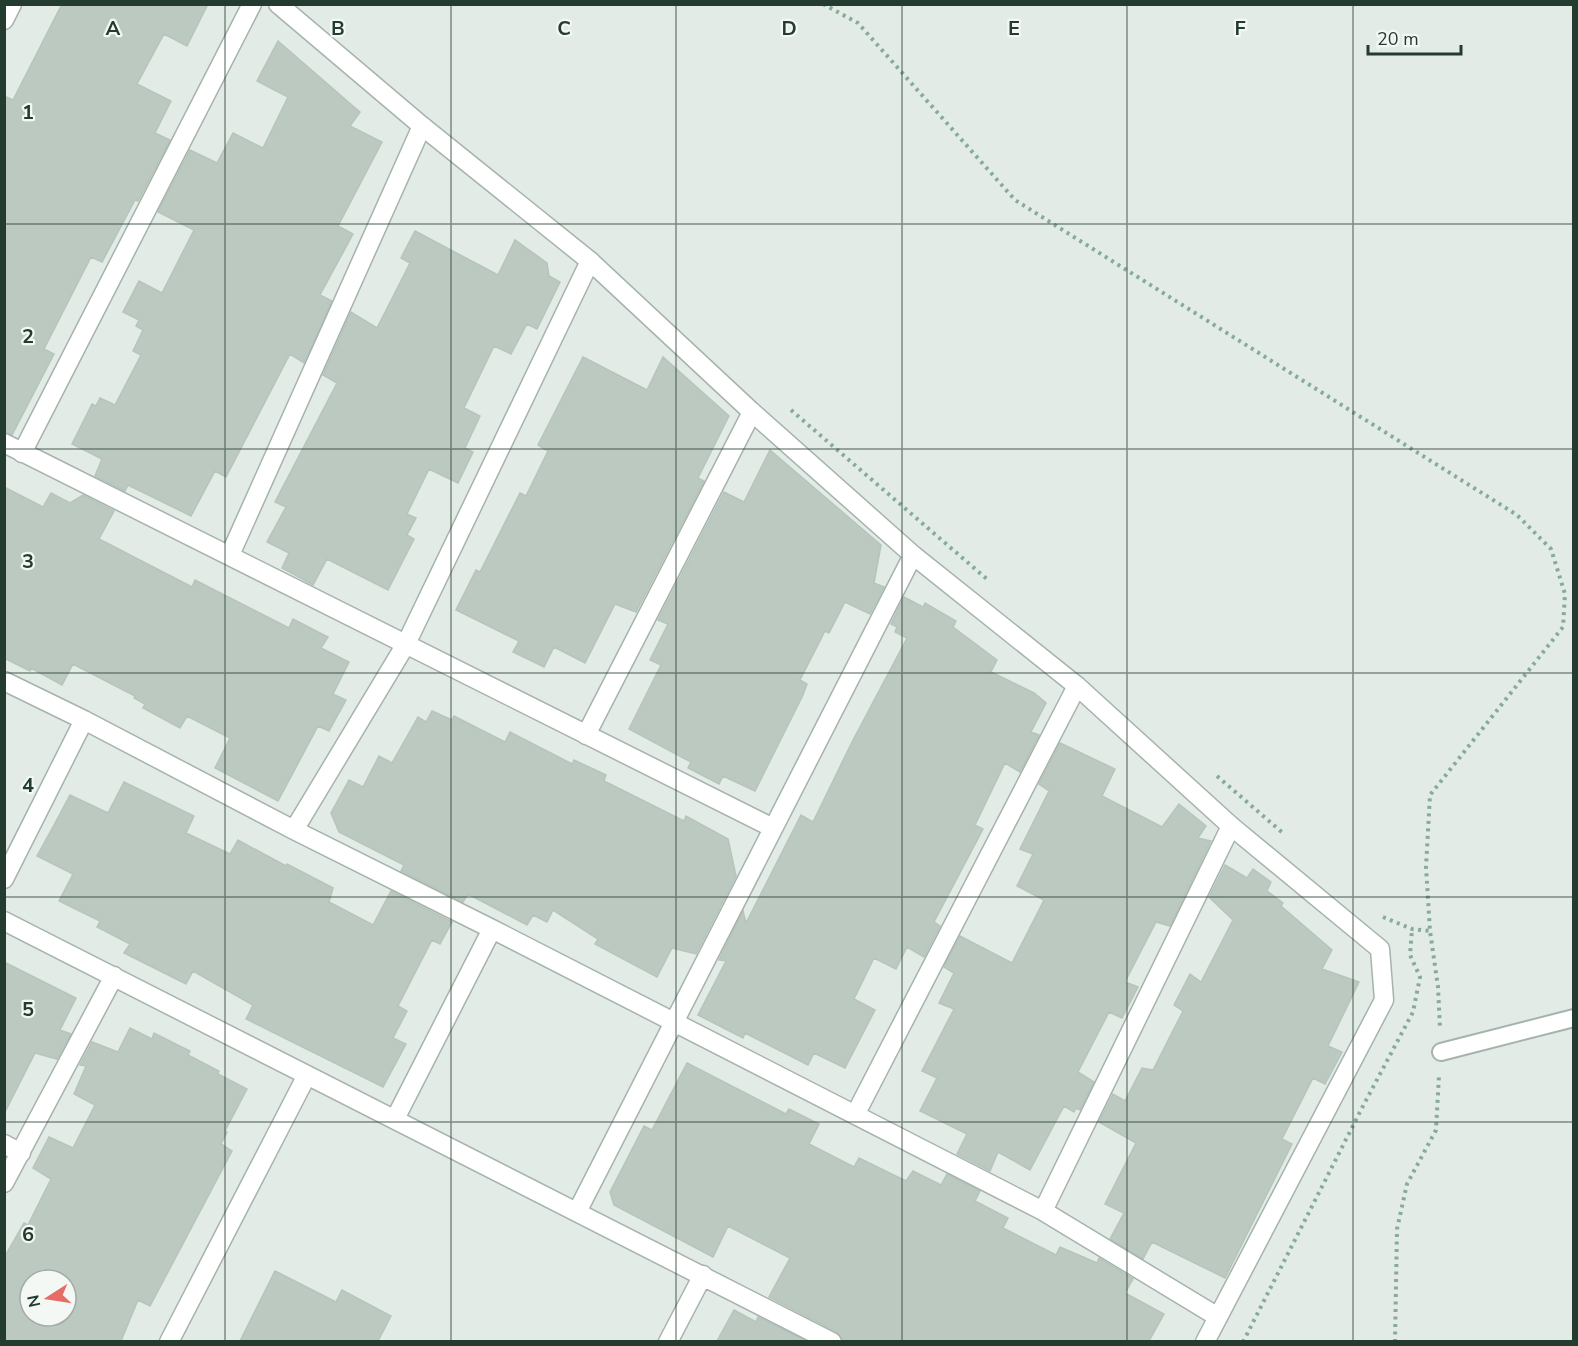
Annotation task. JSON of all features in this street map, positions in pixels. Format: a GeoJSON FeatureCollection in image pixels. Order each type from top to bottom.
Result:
{"type":"FeatureCollection","features":[{"type":"Feature","properties":{"kind":"street"},"geometry":{"type":"LineString","coordinates":[[4,21],[12,4]]}},
{"type":"Feature","properties":{"kind":"street"},"geometry":{"type":"LineString","coordinates":[[22,453],[252,4]]}},
{"type":"Feature","properties":{"kind":"street"},"geometry":{"type":"LineString","coordinates":[[278,4],[422,126],[590,261],[752,412],[913,555],[1077,686],[1231,826],[1380,949],[1384,1000],[1205,1341]]}},
{"type":"Feature","properties":{"kind":"street"},"geometry":{"type":"LineString","coordinates":[[230,555],[422,126]]}},
{"type":"Feature","properties":{"kind":"street"},"geometry":{"type":"LineString","coordinates":[[294,830],[406,644],[590,261]]}},
{"type":"Feature","properties":{"kind":"street"},"geometry":{"type":"LineString","coordinates":[[586,735],[752,412]]}},
{"type":"Feature","properties":{"kind":"street"},"geometry":{"type":"LineString","coordinates":[[4,443],[773,828]]}},
{"type":"Feature","properties":{"kind":"street"},"geometry":{"type":"LineString","coordinates":[[577,1212],[913,555]]}},
{"type":"Feature","properties":{"kind":"street"},"geometry":{"type":"LineString","coordinates":[[4,681],[1043,1211],[1218,1317]]}},
{"type":"Feature","properties":{"kind":"street"},"geometry":{"type":"LineString","coordinates":[[855,1115],[1077,686]]}},
{"type":"Feature","properties":{"kind":"street"},"geometry":{"type":"LineString","coordinates":[[4,879],[84,720]]}},
{"type":"Feature","properties":{"kind":"street"},"geometry":{"type":"LineString","coordinates":[[1043,1211],[1231,826]]}},
{"type":"Feature","properties":{"kind":"street"},"geometry":{"type":"LineString","coordinates":[[4,921],[832,1341]]}},
{"type":"Feature","properties":{"kind":"street"},"geometry":{"type":"LineString","coordinates":[[395,1119],[492,929]]}},
{"type":"Feature","properties":{"kind":"street"},"geometry":{"type":"LineString","coordinates":[[4,1184],[13,1149],[114,976]]}},
{"type":"Feature","properties":{"kind":"street"},"geometry":{"type":"LineString","coordinates":[[169,1341],[307,1075]]}},
{"type":"Feature","properties":{"kind":"street"},"geometry":{"type":"LineString","coordinates":[[668,1341],[703,1275]]}},
{"type":"Feature","properties":{"kind":"lane"},"geometry":{"type":"LineString","coordinates":[[1440,1052],[1574,1018]]}},
{"type":"Feature","properties":{"kind":"path"},"geometry":{"type":"LineString","coordinates":[[823,4],[858,23],[1015,200],[1517,515],[1551,549],[1566,594],[1563,627],[1430,795],[1426,867],[1430,931],[1438,987],[1440,1052],[1436,1130],[1407,1184],[1396,1228],[1395,1341]]}},
{"type":"Feature","properties":{"kind":"path"},"geometry":{"type":"LineString","coordinates":[[790,409],[996,587]]}},
{"type":"Feature","properties":{"kind":"path"},"geometry":{"type":"LineString","coordinates":[[1213,772],[1285,835]]}},
{"type":"Feature","properties":{"kind":"path"},"geometry":{"type":"LineString","coordinates":[[1374,913],[1412,929],[1430,931]]}},
{"type":"Feature","properties":{"kind":"path"},"geometry":{"type":"LineString","coordinates":[[1243,1341],[1413,1011],[1420,977],[1410,955],[1412,929]]}},
{"type":"Feature","properties":{"kind":"building"},"geometry":{"type":"Polygon","coordinates":[[[62,4],[208,4],[187,46],[164,34],[137,84],[171,101],[155,133],[170,140],[102,262],[91,257],[44,349],[54,354],[12,435],[4,432],[4,96],[13,100],[62,4]]]}},
{"type":"Feature","properties":{"kind":"building"},"geometry":{"type":"Polygon","coordinates":[[[278,41],[360,112],[350,126],[382,142],[338,226],[353,234],[320,295],[332,301],[304,363],[290,354],[226,477],[215,471],[191,516],[128,485],[125,491],[95,476],[102,459],[72,444],[92,404],[96,406],[100,398],[115,405],[141,355],[133,351],[143,330],[136,326],[139,320],[123,312],[139,281],[162,293],[194,230],[158,212],[190,150],[217,163],[233,133],[263,148],[288,97],[257,81],[278,41]]]}},
{"type":"Feature","properties":{"kind":"building"},"geometry":{"type":"Polygon","coordinates":[[[415,231],[498,275],[515,240],[547,263],[549,276],[560,282],[537,329],[527,324],[511,354],[494,346],[464,408],[480,416],[465,448],[473,452],[458,483],[429,469],[407,514],[416,518],[407,535],[414,539],[388,590],[327,559],[313,585],[282,568],[289,553],[267,542],[286,507],[275,502],[337,383],[323,375],[351,312],[377,328],[410,263],[401,258],[415,231]]]}},
{"type":"Feature","properties":{"kind":"building"},"geometry":{"type":"Polygon","coordinates":[[[583,357],[647,390],[663,357],[729,416],[698,478],[704,481],[636,612],[615,604],[585,663],[554,647],[544,667],[513,652],[519,641],[456,610],[476,570],[480,572],[520,493],[526,496],[548,451],[538,445],[583,357]]]}},
{"type":"Feature","properties":{"kind":"building"},"geometry":{"type":"Polygon","coordinates":[[[770,450],[881,545],[874,583],[884,587],[870,614],[845,602],[829,633],[825,631],[800,680],[807,684],[803,695],[755,791],[723,776],[719,784],[688,768],[691,762],[629,729],[661,665],[650,660],[668,624],[658,620],[724,492],[744,502],[770,450]]]}},
{"type":"Feature","properties":{"kind":"building"},"geometry":{"type":"Polygon","coordinates":[[[4,487],[43,507],[51,493],[70,503],[83,495],[114,511],[99,539],[192,587],[195,580],[289,628],[293,619],[328,637],[321,648],[349,662],[333,694],[346,700],[329,731],[318,726],[278,801],[215,768],[230,738],[187,716],[180,728],[143,708],[145,704],[134,698],[135,696],[73,664],[62,685],[31,668],[30,671],[4,658],[4,487]]]}},
{"type":"Feature","properties":{"kind":"building"},"geometry":{"type":"Polygon","coordinates":[[[904,597],[923,607],[925,603],[956,621],[953,627],[997,660],[991,672],[1034,693],[1046,703],[1031,732],[1039,735],[1020,772],[1005,763],[975,825],[983,829],[934,922],[940,926],[924,957],[907,947],[896,969],[874,958],[854,999],[875,1010],[845,1068],[814,1053],[808,1065],[745,1033],[743,1038],[698,1015],[726,961],[719,960],[743,911],[746,923],[801,815],[813,822],[907,638],[895,632],[897,627],[891,624],[904,597]]]}},
{"type":"Feature","properties":{"kind":"building"},"geometry":{"type":"Polygon","coordinates":[[[432,711],[452,720],[454,716],[505,742],[510,732],[572,764],[574,760],[606,775],[604,781],[684,821],[686,816],[728,839],[736,876],[696,954],[672,948],[657,977],[595,944],[598,939],[553,910],[547,922],[533,915],[527,925],[468,894],[463,902],[401,871],[404,865],[339,832],[331,813],[349,780],[363,787],[379,756],[392,763],[418,717],[426,722],[432,711]]]}},
{"type":"Feature","properties":{"kind":"building"},"geometry":{"type":"Polygon","coordinates":[[[1060,743],[1115,769],[1102,796],[1162,827],[1179,804],[1206,826],[1198,838],[1211,841],[1170,926],[1156,922],[1125,982],[1138,987],[1122,1018],[1109,1012],[1078,1072],[1094,1082],[1080,1110],[1076,1108],[1074,1112],[1064,1106],[1030,1170],[998,1152],[990,1171],[957,1154],[967,1134],[920,1111],[937,1078],[922,1071],[954,1009],[939,1003],[954,973],[944,967],[960,936],[1012,963],[1044,900],[1017,886],[1033,854],[1020,849],[1049,791],[1039,784],[1060,743]]]}},
{"type":"Feature","properties":{"kind":"building"},"geometry":{"type":"Polygon","coordinates":[[[124,782],[194,816],[186,833],[230,854],[238,840],[286,866],[287,864],[333,888],[329,902],[373,925],[391,891],[452,922],[440,944],[432,940],[398,1006],[407,1011],[393,1038],[406,1044],[383,1087],[246,1019],[253,1005],[193,971],[186,984],[124,953],[130,944],[97,927],[100,921],[59,901],[73,874],[37,856],[70,795],[108,813],[124,782]]]}},
{"type":"Feature","properties":{"kind":"building"},"geometry":{"type":"Polygon","coordinates":[[[1225,865],[1247,878],[1253,869],[1271,882],[1267,891],[1283,903],[1281,906],[1332,950],[1322,969],[1359,982],[1328,1046],[1342,1052],[1325,1084],[1313,1078],[1282,1139],[1292,1144],[1225,1278],[1152,1242],[1143,1259],[1110,1239],[1124,1213],[1105,1204],[1136,1143],[1099,1122],[1113,1094],[1125,1101],[1142,1068],[1153,1070],[1183,1011],[1174,1005],[1190,974],[1201,982],[1233,920],[1209,897],[1225,865]]]}},
{"type":"Feature","properties":{"kind":"building"},"geometry":{"type":"Polygon","coordinates":[[[4,962],[76,998],[60,1030],[71,1034],[57,1059],[35,1053],[4,1114],[4,962]]]}},
{"type":"Feature","properties":{"kind":"building"},"geometry":{"type":"Polygon","coordinates":[[[130,1028],[152,1039],[154,1033],[190,1051],[188,1055],[247,1089],[225,1131],[227,1132],[221,1144],[232,1151],[150,1306],[138,1300],[121,1341],[4,1341],[4,1258],[24,1223],[28,1225],[51,1179],[33,1168],[49,1137],[73,1148],[95,1105],[74,1094],[86,1066],[80,1065],[92,1042],[118,1052],[130,1028]]]}},
{"type":"Feature","properties":{"kind":"building"},"geometry":{"type":"Polygon","coordinates":[[[687,1063],[786,1114],[789,1109],[819,1124],[809,1144],[854,1167],[859,1158],[906,1181],[913,1171],[941,1185],[947,1174],[980,1191],[975,1201],[1008,1218],[1003,1228],[1056,1255],[1060,1247],[1097,1263],[1099,1258],[1133,1279],[1125,1293],[1164,1314],[1149,1341],[843,1341],[837,1332],[769,1297],[790,1258],[728,1226],[713,1257],[614,1205],[610,1192],[644,1126],[652,1130],[687,1063]]]}},
{"type":"Feature","properties":{"kind":"building"},"geometry":{"type":"Polygon","coordinates":[[[275,1271],[336,1302],[342,1290],[391,1316],[378,1341],[240,1341],[275,1271]]]}},
{"type":"Feature","properties":{"kind":"building"},"geometry":{"type":"Polygon","coordinates":[[[734,1310],[756,1322],[758,1317],[806,1341],[717,1341],[734,1310]]]}}]}
